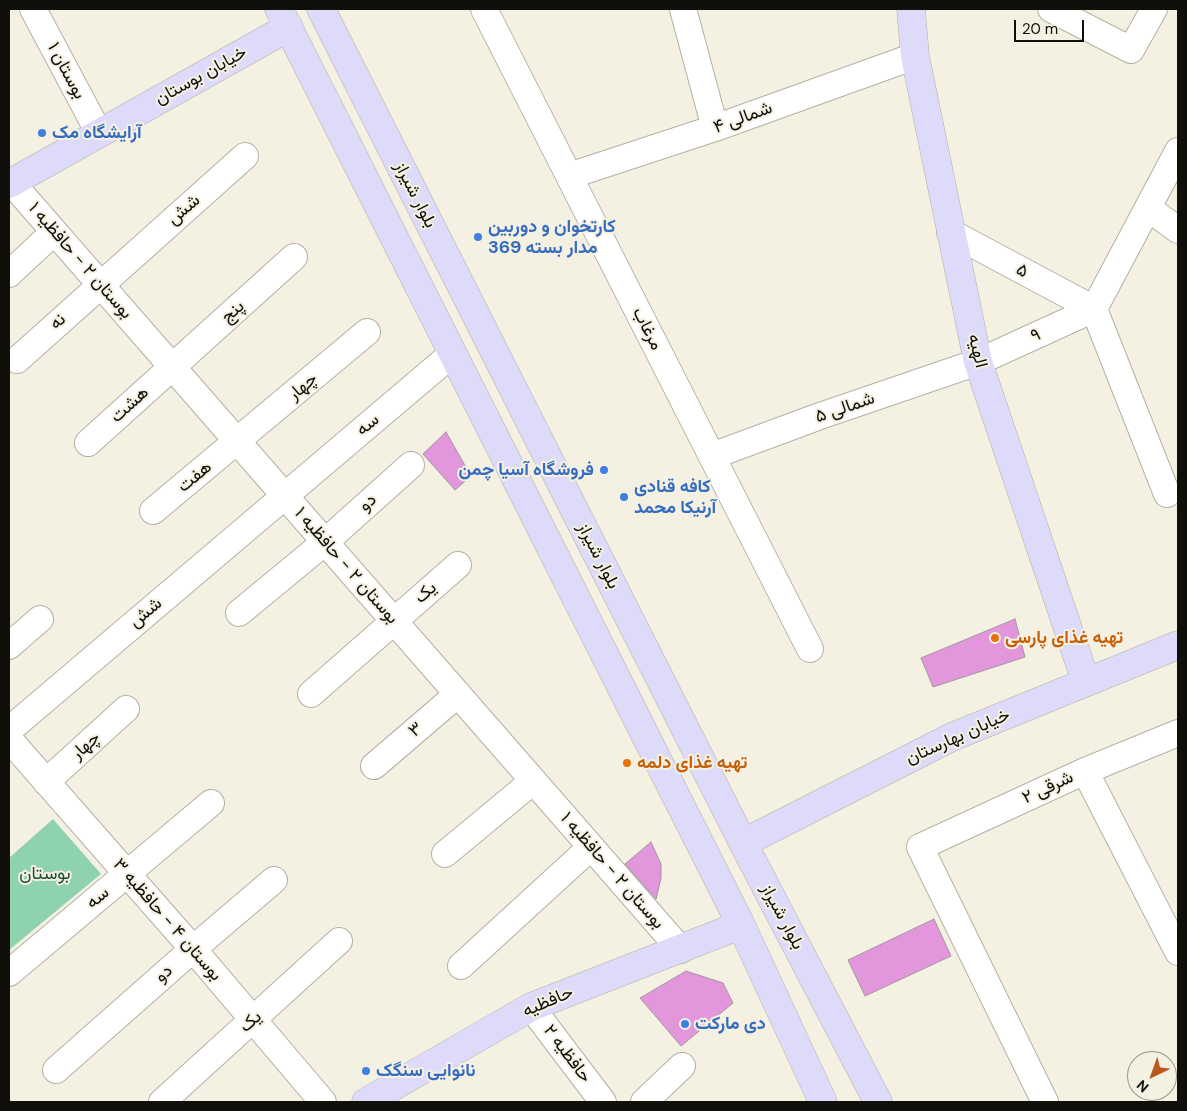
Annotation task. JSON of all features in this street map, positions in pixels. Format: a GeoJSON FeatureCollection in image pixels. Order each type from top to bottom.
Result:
{"type":"FeatureCollection","features":[{"type":"Feature","properties":{"kind":"main road","name":"بلوار شیراز"},"geometry":{"type":"LineString","coordinates":[[321,9],[743,843],[878,1102]]}},
{"type":"Feature","properties":{"kind":"main road","name":"الهیه"},"geometry":{"type":"LineString","coordinates":[[911,9],[914,56],[978,362],[1086,682]]}},
{"type":"Feature","properties":{"kind":"main road","name":"خیابان بوستان"},"geometry":{"type":"LineString","coordinates":[[10,183],[99,133],[284,18]]}},
{"type":"Feature","properties":{"kind":"main road"},"geometry":{"type":"LineString","coordinates":[[284,18],[741,925],[823,1102]]}},
{"type":"Feature","properties":{"kind":"main road","name":"خیابان بهارستان"},"geometry":{"type":"LineString","coordinates":[[743,843],[952,736],[1178,645]]}},
{"type":"Feature","properties":{"kind":"main road","name":"حافظیه"},"geometry":{"type":"LineString","coordinates":[[366,1102],[531,1007],[741,925]]}},
{"type":"Feature","properties":{"kind":"street","name":"بوستان ۱"},"geometry":{"type":"LineString","coordinates":[[33,9],[99,133]]}},
{"type":"Feature","properties":{"kind":"street","name":"مرغاب"},"geometry":{"type":"LineString","coordinates":[[484,9],[810,649]]}},
{"type":"Feature","properties":{"kind":"street"},"geometry":{"type":"LineString","coordinates":[[683,9],[715,128]]}},
{"type":"Feature","properties":{"kind":"street"},"geometry":{"type":"LineString","coordinates":[[1051,9],[1131,50],[1154,9]]}},
{"type":"Feature","properties":{"kind":"street","name":"۴ شمالی"},"geometry":{"type":"LineString","coordinates":[[569,176],[715,128],[914,56]]}},
{"type":"Feature","properties":{"kind":"street"},"geometry":{"type":"LineString","coordinates":[[1166,494],[1094,309],[1178,151]]}},
{"type":"Feature","properties":{"kind":"street","name":"شش"},"geometry":{"type":"LineString","coordinates":[[100,284],[245,156]]}},
{"type":"Feature","properties":{"kind":"street","name":"بوستان ۲ - حافظیه ۱"},"geometry":{"type":"LineString","coordinates":[[10,183],[173,367],[681,950]]}},
{"type":"Feature","properties":{"kind":"street"},"geometry":{"type":"LineString","coordinates":[[1148,208],[1178,230]]}},
{"type":"Feature","properties":{"kind":"street"},"geometry":{"type":"LineString","coordinates":[[9,274],[54,232]]}},
{"type":"Feature","properties":{"kind":"street","name":"۵"},"geometry":{"type":"LineString","coordinates":[[950,232],[1094,309]]}},
{"type":"Feature","properties":{"kind":"street","name":"پنج"},"geometry":{"type":"LineString","coordinates":[[173,367],[294,257]]}},
{"type":"Feature","properties":{"kind":"street","name":"نه"},"geometry":{"type":"LineString","coordinates":[[17,360],[100,284]]}},
{"type":"Feature","properties":{"kind":"street","name":"۹"},"geometry":{"type":"LineString","coordinates":[[978,362],[1094,309]]}},
{"type":"Feature","properties":{"kind":"street","name":"چهار"},"geometry":{"type":"LineString","coordinates":[[238,442],[367,332]]}},
{"type":"Feature","properties":{"kind":"street","name":"سه"},"geometry":{"type":"LineString","coordinates":[[284,495],[452,354]]}},
{"type":"Feature","properties":{"kind":"street","name":"۵ شمالی"},"geometry":{"type":"LineString","coordinates":[[712,456],[978,362]]}},
{"type":"Feature","properties":{"kind":"street","name":"هشت"},"geometry":{"type":"LineString","coordinates":[[88,442],[173,367]]}},
{"type":"Feature","properties":{"kind":"street","name":"هفت"},"geometry":{"type":"LineString","coordinates":[[153,511],[238,442]]}},
{"type":"Feature","properties":{"kind":"street","name":"دو"},"geometry":{"type":"LineString","coordinates":[[325,542],[411,465]]}},
{"type":"Feature","properties":{"kind":"street","name":"شش"},"geometry":{"type":"LineString","coordinates":[[9,730],[284,495]]}},
{"type":"Feature","properties":{"kind":"street"},"geometry":{"type":"LineString","coordinates":[[239,613],[325,542]]}},
{"type":"Feature","properties":{"kind":"street","name":"یک"},"geometry":{"type":"LineString","coordinates":[[394,622],[458,565]]}},
{"type":"Feature","properties":{"kind":"street"},"geometry":{"type":"LineString","coordinates":[[9,646],[40,619]]}},
{"type":"Feature","properties":{"kind":"street"},"geometry":{"type":"LineString","coordinates":[[311,694],[394,622]]}},
{"type":"Feature","properties":{"kind":"street","name":"۳"},"geometry":{"type":"LineString","coordinates":[[374,766],[458,694]]}},
{"type":"Feature","properties":{"kind":"street","name":"چهار"},"geometry":{"type":"LineString","coordinates":[[46,782],[126,710]]}},
{"type":"Feature","properties":{"kind":"street","name":"۲ شرقی"},"geometry":{"type":"LineString","coordinates":[[1045,1102],[920,846],[1085,771],[1178,733]]}},
{"type":"Feature","properties":{"kind":"street","name":"بوستان ۴ - حافظیه ۳"},"geometry":{"type":"LineString","coordinates":[[9,739],[127,873],[323,1102]]}},
{"type":"Feature","properties":{"kind":"street"},"geometry":{"type":"LineString","coordinates":[[1085,771],[1178,952]]}},
{"type":"Feature","properties":{"kind":"street"},"geometry":{"type":"LineString","coordinates":[[445,854],[533,781]]}},
{"type":"Feature","properties":{"kind":"street","name":"سه"},"geometry":{"type":"LineString","coordinates":[[9,973],[211,803]]}},
{"type":"Feature","properties":{"kind":"street"},"geometry":{"type":"LineString","coordinates":[[460,966],[591,847]]}},
{"type":"Feature","properties":{"kind":"street","name":"دو"},"geometry":{"type":"LineString","coordinates":[[56,1070],[192,949],[274,880]]}},
{"type":"Feature","properties":{"kind":"street","name":"یک"},"geometry":{"type":"LineString","coordinates":[[162,1102],[253,1021],[338,941]]}},
{"type":"Feature","properties":{"kind":"street","name":"حافظیه ۲"},"geometry":{"type":"LineString","coordinates":[[531,1007],[603,1102]]}},
{"type":"Feature","properties":{"kind":"street"},"geometry":{"type":"LineString","coordinates":[[644,1102],[682,1066]]}},
{"type":"Feature","properties":{"kind":"green space","name":"بوستان"},"geometry":{"type":"Polygon","coordinates":[[[53,819],[101,874],[9,950],[9,858],[53,819]]]}},
{"type":"Feature","properties":{"kind":"building"},"geometry":{"type":"Polygon","coordinates":[[[446,432],[471,476],[455,490],[423,454],[446,432]]]}},
{"type":"Feature","properties":{"kind":"building","name":"تهیه غذای پارسی"},"geometry":{"type":"Polygon","coordinates":[[[1015,619],[1025,657],[933,687],[921,658],[1015,619]]]}},
{"type":"Feature","properties":{"kind":"building"},"geometry":{"type":"Polygon","coordinates":[[[651,842],[661,864],[661,878],[656,899],[625,864],[651,842]]]}},
{"type":"Feature","properties":{"kind":"building"},"geometry":{"type":"Polygon","coordinates":[[[934,919],[951,956],[865,996],[848,960],[934,919]]]}},
{"type":"Feature","properties":{"kind":"building","name":"دی مارکت"},"geometry":{"type":"Polygon","coordinates":[[[686,971],[723,983],[733,1003],[681,1046],[640,998],[686,971]]]}},
{"type":"Feature","properties":{"kind":"place","name":"آرایشگاه مک"},"geometry":{"type":"Point","coordinates":[42,133]}},
{"type":"Feature","properties":{"kind":"place","name":"کارتخوان و دوربین مدار بسته 369"},"geometry":{"type":"Point","coordinates":[478,237]}},
{"type":"Feature","properties":{"kind":"place","name":"فروشگاه آسیا چمن"},"geometry":{"type":"Point","coordinates":[604,470]}},
{"type":"Feature","properties":{"kind":"place","name":"کافه قنادی آرنیکا محمد"},"geometry":{"type":"Point","coordinates":[624,497]}},
{"type":"Feature","properties":{"kind":"place","name":"تهیه غذای پارسی"},"geometry":{"type":"Point","coordinates":[995,638]}},
{"type":"Feature","properties":{"kind":"place","name":"تهیه غذای دلمه"},"geometry":{"type":"Point","coordinates":[627,763]}},
{"type":"Feature","properties":{"kind":"place","name":"دی مارکت"},"geometry":{"type":"Point","coordinates":[685,1024]}},
{"type":"Feature","properties":{"kind":"place","name":"نانوایی سنگک"},"geometry":{"type":"Point","coordinates":[366,1071]}}]}
